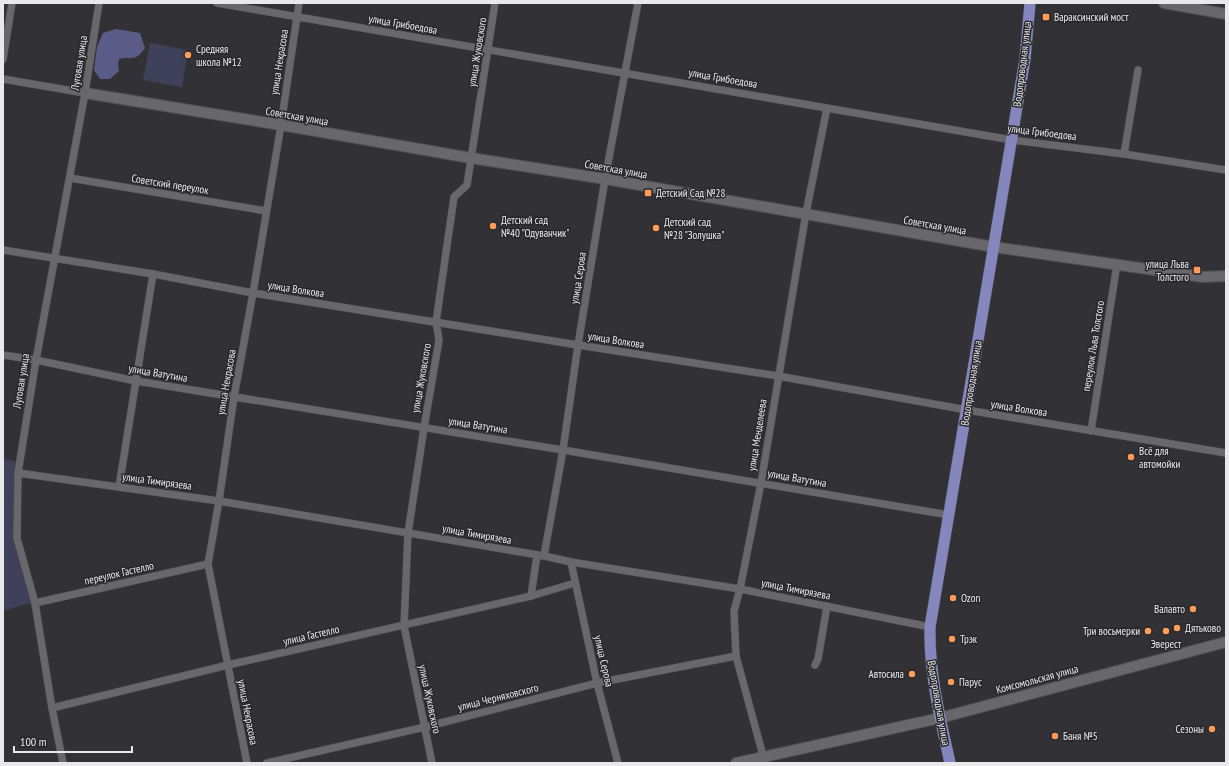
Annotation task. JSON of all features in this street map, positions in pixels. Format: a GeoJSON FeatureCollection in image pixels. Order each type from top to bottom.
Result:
{"type":"FeatureCollection","features":[{"type":"Feature","properties":{"kind":"main road","name":"Водопроводная улица"},"geometry":{"type":"LineString","coordinates":[[950,763],[940,718],[931,664],[930,627],[1025,59],[1030,3]]}},
{"type":"Feature","properties":{"kind":"street"},"geometry":{"type":"LineString","coordinates":[[3,59],[12,3]]}},
{"type":"Feature","properties":{"kind":"street","name":"Луговая улица"},"geometry":{"type":"LineString","coordinates":[[63,763],[52,708],[35,603],[17,538],[18,473],[36,360],[85,93],[99,3]]}},
{"type":"Feature","properties":{"kind":"street","name":"улица Грибоедова"},"geometry":{"type":"LineString","coordinates":[[217,3],[625,72],[1012,140],[1124,154],[1226,170]]}},
{"type":"Feature","properties":{"kind":"street","name":"улица Некрасова"},"geometry":{"type":"LineString","coordinates":[[247,763],[208,564],[234,397],[281,125],[299,3]]}},
{"type":"Feature","properties":{"kind":"street","name":"улица Жуковского"},"geometry":{"type":"LineString","coordinates":[[432,763],[404,626],[408,533],[439,340],[436,322],[454,197],[467,185],[495,3]]}},
{"type":"Feature","properties":{"kind":"street","name":"улица Серова"},"geometry":{"type":"LineString","coordinates":[[531,596],[541,556],[563,450],[578,345],[605,179],[638,3]]}},
{"type":"Feature","properties":{"kind":"street"},"geometry":{"type":"LineString","coordinates":[[1164,3],[1226,14]]}},
{"type":"Feature","properties":{"kind":"street"},"geometry":{"type":"LineString","coordinates":[[1124,154],[1138,70]]}},
{"type":"Feature","properties":{"kind":"street","name":"Советская улица"},"geometry":{"type":"LineString","coordinates":[[3,79],[471,158],[605,179],[994,247],[1204,277],[1226,276]]}},
{"type":"Feature","properties":{"kind":"street","name":"улица Менделеева"},"geometry":{"type":"LineString","coordinates":[[764,760],[736,656],[734,611],[761,483],[806,214],[827,108]]}},
{"type":"Feature","properties":{"kind":"street","name":"Советский переулок"},"geometry":{"type":"LineString","coordinates":[[70,178],[266,211]]}},
{"type":"Feature","properties":{"kind":"street","name":"улица Волкова"},"geometry":{"type":"LineString","coordinates":[[3,250],[153,274],[253,293],[778,376],[967,410],[1226,453]]}},
{"type":"Feature","properties":{"kind":"street","name":"переулок Льва Толстого"},"geometry":{"type":"LineString","coordinates":[[1091,431],[1117,264]]}},
{"type":"Feature","properties":{"kind":"street"},"geometry":{"type":"LineString","coordinates":[[119,487],[153,274]]}},
{"type":"Feature","properties":{"kind":"street","name":"улица Ватутина"},"geometry":{"type":"LineString","coordinates":[[3,355],[36,360],[136,381],[563,450],[949,515]]}},
{"type":"Feature","properties":{"kind":"street","name":"улица Тимирязева"},"geometry":{"type":"LineString","coordinates":[[18,473],[219,501],[571,562],[740,588],[930,627]]}},
{"type":"Feature","properties":{"kind":"street","name":"улица Серова"},"geometry":{"type":"LineString","coordinates":[[571,562],[597,683],[618,763]]}},
{"type":"Feature","properties":{"kind":"street","name":"переулок Гастелло"},"geometry":{"type":"LineString","coordinates":[[35,603],[208,564]]}},
{"type":"Feature","properties":{"kind":"street","name":"улица Гастелло"},"geometry":{"type":"LineString","coordinates":[[52,708],[228,665],[531,596],[575,584]]}},
{"type":"Feature","properties":{"kind":"street"},"geometry":{"type":"LineString","coordinates":[[815,665],[818,659],[827,606]]}},
{"type":"Feature","properties":{"kind":"street","name":"Комсомольская улица"},"geometry":{"type":"LineString","coordinates":[[736,763],[764,760],[940,718],[1226,642]]}},
{"type":"Feature","properties":{"kind":"street","name":"улица Черняховского"},"geometry":{"type":"LineString","coordinates":[[267,763],[424,727],[597,683],[736,656]]}},
{"type":"Feature","properties":{"kind":"shaded area"},"geometry":{"type":"Polygon","coordinates":[[[116,29],[140,33],[145,48],[134,58],[119,59],[119,71],[110,79],[100,79],[94,70],[97,47],[103,33],[116,29]]]}},
{"type":"Feature","properties":{"kind":"shaded area"},"geometry":{"type":"Polygon","coordinates":[[[150,43],[188,50],[182,87],[143,80],[150,43]]]}},
{"type":"Feature","properties":{"kind":"shaded area"},"geometry":{"type":"Polygon","coordinates":[[[3,459],[17,462],[14,539],[33,602],[3,611],[3,459]]]}},
{"type":"Feature","properties":{"kind":"place","name":"Вараксинский мост"},"geometry":{"type":"Point","coordinates":[1046,17]}},
{"type":"Feature","properties":{"kind":"place","name":"Средняя школа №12"},"geometry":{"type":"Point","coordinates":[188,55]}},
{"type":"Feature","properties":{"kind":"place","name":"Детский Сад №28"},"geometry":{"type":"Point","coordinates":[648,193]}},
{"type":"Feature","properties":{"kind":"place","name":"Детский сад №40 \"Одуванчик\""},"geometry":{"type":"Point","coordinates":[493,226]}},
{"type":"Feature","properties":{"kind":"place","name":"Детский сад №28 \"Золушка\""},"geometry":{"type":"Point","coordinates":[656,228]}},
{"type":"Feature","properties":{"kind":"place","name":"улица Льва Толстого"},"geometry":{"type":"Point","coordinates":[1197,270]}},
{"type":"Feature","properties":{"kind":"place","name":"Всё для автомойки"},"geometry":{"type":"Point","coordinates":[1131,457]}},
{"type":"Feature","properties":{"kind":"place","name":"Ozon"},"geometry":{"type":"Point","coordinates":[953,598]}},
{"type":"Feature","properties":{"kind":"place","name":"Валавто"},"geometry":{"type":"Point","coordinates":[1193,609]}},
{"type":"Feature","properties":{"kind":"place","name":"Дятьково"},"geometry":{"type":"Point","coordinates":[1177,628]}},
{"type":"Feature","properties":{"kind":"place","name":"Три восьмерки"},"geometry":{"type":"Point","coordinates":[1148,631]}},
{"type":"Feature","properties":{"kind":"place","name":"Эверест"},"geometry":{"type":"Point","coordinates":[1166,631]}},
{"type":"Feature","properties":{"kind":"place","name":"Трэк"},"geometry":{"type":"Point","coordinates":[952,639]}},
{"type":"Feature","properties":{"kind":"place","name":"Автосила"},"geometry":{"type":"Point","coordinates":[912,674]}},
{"type":"Feature","properties":{"kind":"place","name":"Парус"},"geometry":{"type":"Point","coordinates":[951,682]}},
{"type":"Feature","properties":{"kind":"place","name":"Сезоны"},"geometry":{"type":"Point","coordinates":[1212,729]}},
{"type":"Feature","properties":{"kind":"place","name":"Баня №5"},"geometry":{"type":"Point","coordinates":[1055,736]}}]}
